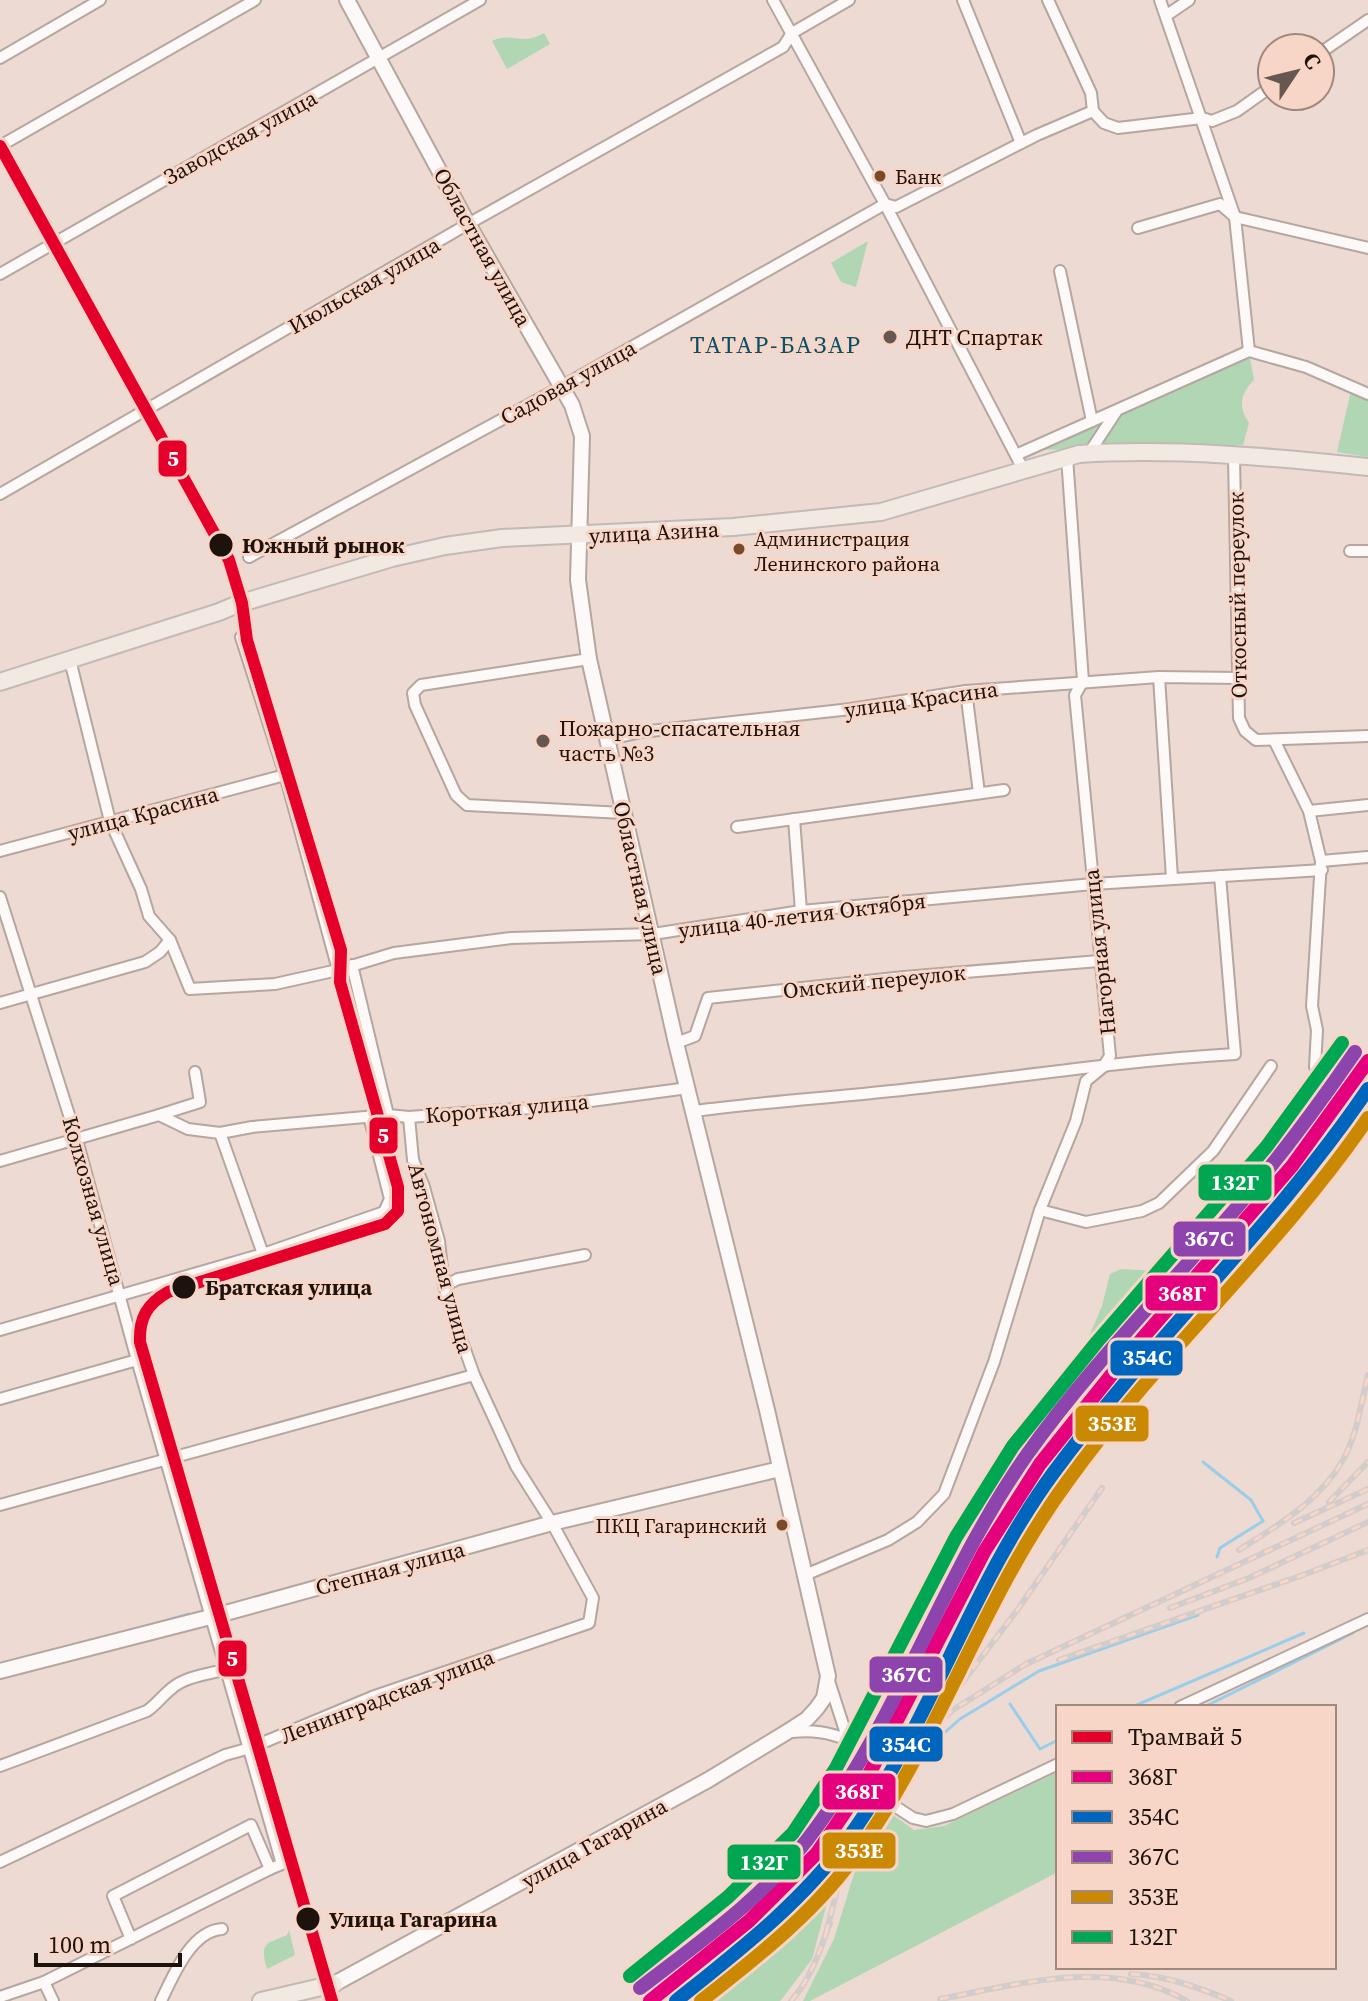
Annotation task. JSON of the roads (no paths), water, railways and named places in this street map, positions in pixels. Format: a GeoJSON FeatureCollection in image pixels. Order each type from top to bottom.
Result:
{"type":"FeatureCollection","features":[{"type":"Feature","properties":{"kind":"main road","name":"Областная улица"},"geometry":{"type":"LineString","coordinates":[[347,0],[468,224],[572,405],[582,436],[578,580],[589,659],[676,1043],[828,1676]]}},
{"type":"Feature","properties":{"kind":"main road","name":"улица Азина"},"geometry":{"type":"LineString","coordinates":[[0,682],[238,604],[392,558],[445,546],[502,538],[733,527],[881,512],[1020,462],[1089,453],[1234,457],[1368,467]]}},
{"type":"Feature","properties":{"kind":"main road","name":"Степная улица"},"geometry":{"type":"LineString","coordinates":[[0,1671],[552,1523],[780,1469]]}},
{"type":"Feature","properties":{"kind":"main road","name":"улица Гагарина"},"geometry":{"type":"LineString","coordinates":[[261,2001],[312,1996],[708,1780],[807,1719],[824,1698],[828,1676]]}},
{"type":"Feature","properties":{"kind":"main road"},"geometry":{"type":"LineString","coordinates":[[334,1984],[339,2001]]}},
{"type":"Feature","properties":{"kind":"street"},"geometry":{"type":"LineString","coordinates":[[0,58],[100,0]]}},
{"type":"Feature","properties":{"kind":"street"},"geometry":{"type":"LineString","coordinates":[[0,146],[255,0]]}},
{"type":"Feature","properties":{"kind":"street","name":"Заводская улица"},"geometry":{"type":"LineString","coordinates":[[0,274],[480,0]]}},
{"type":"Feature","properties":{"kind":"street"},"geometry":{"type":"LineString","coordinates":[[773,0],[885,204],[1020,462],[1092,421],[1249,351],[1306,367],[1368,394]]}},
{"type":"Feature","properties":{"kind":"street","name":"Июльская улица"},"geometry":{"type":"LineString","coordinates":[[0,494],[468,224],[783,47],[792,33],[849,0]]}},
{"type":"Feature","properties":{"kind":"street"},"geometry":{"type":"LineString","coordinates":[[963,0],[1021,143]]}},
{"type":"Feature","properties":{"kind":"street"},"geometry":{"type":"LineString","coordinates":[[1048,0],[1091,93],[1093,111],[1104,123],[1118,128],[1202,118],[1212,121],[1237,111],[1256,97]]}},
{"type":"Feature","properties":{"kind":"street"},"geometry":{"type":"LineString","coordinates":[[1160,0],[1235,217],[1249,351]]}},
{"type":"Feature","properties":{"kind":"street"},"geometry":{"type":"LineString","coordinates":[[1167,15],[1189,0]]}},
{"type":"Feature","properties":{"kind":"street"},"geometry":{"type":"LineString","coordinates":[[1336,42],[1368,20]]}},
{"type":"Feature","properties":{"kind":"street","name":"Садовая улица"},"geometry":{"type":"LineString","coordinates":[[249,557],[885,204],[896,207],[1021,143],[1093,111]]}},
{"type":"Feature","properties":{"kind":"street"},"geometry":{"type":"LineString","coordinates":[[1138,228],[1220,204],[1235,217],[1368,248]]}},
{"type":"Feature","properties":{"kind":"street"},"geometry":{"type":"LineString","coordinates":[[1060,271],[1092,421]]}},
{"type":"Feature","properties":{"kind":"street"},"geometry":{"type":"LineString","coordinates":[[1089,453],[1118,410]]}},
{"type":"Feature","properties":{"kind":"street","name":"Нагорная улица"},"geometry":{"type":"LineString","coordinates":[[805,1575],[888,1540],[917,1522],[944,1494],[994,1362],[1040,1210],[1076,1121],[1086,1081],[1103,1067],[1110,1056],[1075,695],[1083,681],[1067,457]]}},
{"type":"Feature","properties":{"kind":"street","name":"Откосный переулок"},"geometry":{"type":"LineString","coordinates":[[1234,457],[1239,718],[1245,731],[1256,740],[1274,740]]}},
{"type":"Feature","properties":{"kind":"street"},"geometry":{"type":"LineString","coordinates":[[1350,551],[1368,551]]}},
{"type":"Feature","properties":{"kind":"street"},"geometry":{"type":"LineString","coordinates":[[241,637],[285,775],[338,970]]}},
{"type":"Feature","properties":{"kind":"street"},"geometry":{"type":"LineString","coordinates":[[589,659],[421,685],[413,693],[415,705],[456,795],[467,805],[623,813]]}},
{"type":"Feature","properties":{"kind":"street"},"geometry":{"type":"LineString","coordinates":[[0,1003],[145,962],[160,952],[170,940],[149,916],[141,889],[110,821],[70,660]]}},
{"type":"Feature","properties":{"kind":"street"},"geometry":{"type":"LineString","coordinates":[[1159,677],[1172,878]]}},
{"type":"Feature","properties":{"kind":"street","name":"улица Красина"},"geometry":{"type":"LineString","coordinates":[[606,740],[641,732],[851,709],[966,691],[1159,677],[1238,678]]}},
{"type":"Feature","properties":{"kind":"street"},"geometry":{"type":"LineString","coordinates":[[966,691],[979,793]]}},
{"type":"Feature","properties":{"kind":"street"},"geometry":{"type":"LineString","coordinates":[[1315,1067],[1317,1030],[1312,1006],[1322,865],[1309,811],[1274,740],[1368,736]]}},
{"type":"Feature","properties":{"kind":"street","name":"улица Красина"},"geometry":{"type":"LineString","coordinates":[[0,851],[285,775]]}},
{"type":"Feature","properties":{"kind":"street"},"geometry":{"type":"LineString","coordinates":[[737,827],[1004,790]]}},
{"type":"Feature","properties":{"kind":"street"},"geometry":{"type":"LineString","coordinates":[[1309,811],[1368,805]]}},
{"type":"Feature","properties":{"kind":"street"},"geometry":{"type":"LineString","coordinates":[[794,819],[801,911]]}},
{"type":"Feature","properties":{"kind":"street","name":"улица 40-летия Октября"},"geometry":{"type":"LineString","coordinates":[[170,940],[190,989],[275,984],[394,953],[511,938],[653,934],[801,911],[1093,884],[1220,876],[1368,857]]}},
{"type":"Feature","properties":{"kind":"street"},"geometry":{"type":"LineString","coordinates":[[694,1111],[831,1099],[1166,1058],[1235,1054],[1220,876]]}},
{"type":"Feature","properties":{"kind":"street","name":"Колхозная улица"},"geometry":{"type":"LineString","coordinates":[[0,897],[77,1140],[137,1360],[250,1748],[282,1864],[270,1869]]}},
{"type":"Feature","properties":{"kind":"street","name":"Омский переулок"},"geometry":{"type":"LineString","coordinates":[[676,1043],[695,1036],[708,998],[904,977],[1099,961]]}},
{"type":"Feature","properties":{"kind":"street"},"geometry":{"type":"LineString","coordinates":[[352,965],[388,1115]]}},
{"type":"Feature","properties":{"kind":"street"},"geometry":{"type":"LineString","coordinates":[[1040,1210],[1086,1222],[1142,1211],[1159,1203],[1213,1151],[1271,1066]]}},
{"type":"Feature","properties":{"kind":"street"},"geometry":{"type":"LineString","coordinates":[[0,1161],[200,1102],[195,1072]]}},
{"type":"Feature","properties":{"kind":"street","name":"Короткая улица"},"geometry":{"type":"LineString","coordinates":[[159,1115],[188,1129],[220,1133],[369,1116],[409,1117],[546,1107],[688,1088]]}},
{"type":"Feature","properties":{"kind":"street","name":"Автономная улица"},"geometry":{"type":"LineString","coordinates":[[263,1254],[384,1212],[390,1199],[369,1116]]}},
{"type":"Feature","properties":{"kind":"street","name":"Автономная улица"},"geometry":{"type":"LineString","coordinates":[[409,1117],[413,1160],[439,1241],[444,1286],[474,1375],[516,1466],[552,1523]]}},
{"type":"Feature","properties":{"kind":"street"},"geometry":{"type":"LineString","coordinates":[[0,1330],[263,1254],[220,1133]]}},
{"type":"Feature","properties":{"kind":"street"},"geometry":{"type":"LineString","coordinates":[[444,1286],[458,1279],[585,1255]]}},
{"type":"Feature","properties":{"kind":"street"},"geometry":{"type":"LineString","coordinates":[[0,1399],[137,1360]]}},
{"type":"Feature","properties":{"kind":"street"},"geometry":{"type":"LineString","coordinates":[[0,1505],[474,1375]]}},
{"type":"Feature","properties":{"kind":"street","name":"Ленинградская улица"},"geometry":{"type":"LineString","coordinates":[[0,1862],[225,1755],[250,1748],[372,1697],[589,1623],[593,1598],[552,1523]]}},
{"type":"Feature","properties":{"kind":"street"},"geometry":{"type":"LineString","coordinates":[[1184,1705],[1368,1619]]}},
{"type":"Feature","properties":{"kind":"street"},"geometry":{"type":"LineString","coordinates":[[0,1766],[147,1711],[182,1682],[227,1669]]}},
{"type":"Feature","properties":{"kind":"street"},"geometry":{"type":"LineString","coordinates":[[828,1676],[848,1740],[893,1805],[913,1818],[926,1821],[953,1814],[1056,1765]]}},
{"type":"Feature","properties":{"kind":"street"},"geometry":{"type":"LineString","coordinates":[[787,1732],[821,1731],[848,1740]]}},
{"type":"Feature","properties":{"kind":"street"},"geometry":{"type":"LineString","coordinates":[[0,1997],[44,1982],[131,1939],[270,1869],[251,1825],[113,1896],[131,1939]]}},
{"type":"Feature","properties":{"kind":"street"},"geometry":{"type":"LineString","coordinates":[[161,2001],[196,1942],[210,1930],[222,1929]]}},
{"type":"Feature","properties":{"kind":"street"},"geometry":{"type":"LineString","coordinates":[[44,1982],[53,2001]]}},
{"type":"Feature","properties":{"kind":"waterway"},"geometry":{"type":"LineString","coordinates":[[944,1592],[1014,1477],[1195,1245],[1234,1205]]}},
{"type":"Feature","properties":{"kind":"waterway"},"geometry":{"type":"LineString","coordinates":[[1203,1462],[1251,1500],[1263,1521],[1220,1548],[1217,1557]]}},
{"type":"Feature","properties":{"kind":"waterway"},"geometry":{"type":"LineString","coordinates":[[917,1721],[992,1618],[971,1604]]}},
{"type":"Feature","properties":{"kind":"waterway"},"geometry":{"type":"LineString","coordinates":[[147,1626],[189,1614]]}},
{"type":"Feature","properties":{"kind":"waterway"},"geometry":{"type":"LineString","coordinates":[[933,1743],[960,1719],[1039,1671],[1198,1615]]}},
{"type":"Feature","properties":{"kind":"waterway"},"geometry":{"type":"LineString","coordinates":[[73,1645],[132,1630]]}},
{"type":"Feature","properties":{"kind":"waterway"},"geometry":{"type":"LineString","coordinates":[[1137,1705],[1304,1633]]}},
{"type":"Feature","properties":{"kind":"waterway"},"geometry":{"type":"LineString","coordinates":[[1208,1705],[1353,1633]]}},
{"type":"Feature","properties":{"kind":"waterway"},"geometry":{"type":"LineString","coordinates":[[1010,1704],[1040,1749],[1056,1741]]}},
{"type":"Feature","properties":{"kind":"railway"},"geometry":{"type":"LineString","coordinates":[[1239,1550],[1297,1511],[1333,1475],[1352,1440],[1368,1375]]}},
{"type":"Feature","properties":{"kind":"railway"},"geometry":{"type":"LineString","coordinates":[[1329,1502],[1368,1462]]}},
{"type":"Feature","properties":{"kind":"railway"},"geometry":{"type":"LineString","coordinates":[[940,1712],[1018,1609],[1102,1488]]}},
{"type":"Feature","properties":{"kind":"railway"},"geometry":{"type":"LineString","coordinates":[[1294,1523],[1368,1489]]}},
{"type":"Feature","properties":{"kind":"railway"},"geometry":{"type":"LineString","coordinates":[[826,1933],[845,1859],[858,1831],[900,1762],[927,1732],[953,1710],[1026,1664],[1368,1504]]}},
{"type":"Feature","properties":{"kind":"railway"},"geometry":{"type":"LineString","coordinates":[[1170,1608],[1249,1578],[1368,1522]]}},
{"type":"Feature","properties":{"kind":"railway"},"geometry":{"type":"LineString","coordinates":[[1059,1660],[1368,1550]]}},
{"type":"Feature","properties":{"kind":"railway"},"geometry":{"type":"LineString","coordinates":[[791,2001],[810,1973],[830,1923]]}},
{"type":"Feature","properties":{"kind":"railway"},"geometry":{"type":"LineString","coordinates":[[1131,1974],[1182,1983],[1231,2001]]}},
{"type":"Feature","properties":{"kind":"railway"},"geometry":{"type":"LineString","coordinates":[[940,1999],[1033,1981],[1097,1977],[1128,1980],[1158,1988],[1187,2001]]}},
{"type":"Feature","properties":{"kind":"tram line","name":"5"},"geometry":{"type":"LineString","coordinates":[[0,146],[229,560],[242,603],[247,640],[341,950],[340,982],[398,1187],[398,1211],[385,1224],[168,1292],[146,1312],[140,1333],[140,1342],[332,2001]]}},
{"type":"Feature","properties":{"kind":"place","name":"Банк"},"geometry":{"type":"Point","coordinates":[880,176]}},
{"type":"Feature","properties":{"kind":"place","name":"ДНТ Спартак"},"geometry":{"type":"Point","coordinates":[890,337]}},
{"type":"Feature","properties":{"kind":"place","name":"Южный рынок"},"geometry":{"type":"Point","coordinates":[221,545]}},
{"type":"Feature","properties":{"kind":"place","name":"Администрация Ленинского района"},"geometry":{"type":"Point","coordinates":[739,549]}},
{"type":"Feature","properties":{"kind":"place","name":"Пожарно-спасательная часть №3"},"geometry":{"type":"Point","coordinates":[543,741]}},
{"type":"Feature","properties":{"kind":"place","name":"Братская улица"},"geometry":{"type":"Point","coordinates":[184,1287]}},
{"type":"Feature","properties":{"kind":"place","name":"ПКЦ Гагаринский"},"geometry":{"type":"Point","coordinates":[782,1525]}},
{"type":"Feature","properties":{"kind":"place","name":"Улица Гагарина"},"geometry":{"type":"Point","coordinates":[308,1919]}},
{"type":"Feature","properties":{"kind":"district","name":"ТАТАР-БАЗАР"},"geometry":{"type":"Point","coordinates":[776,345]}}]}
